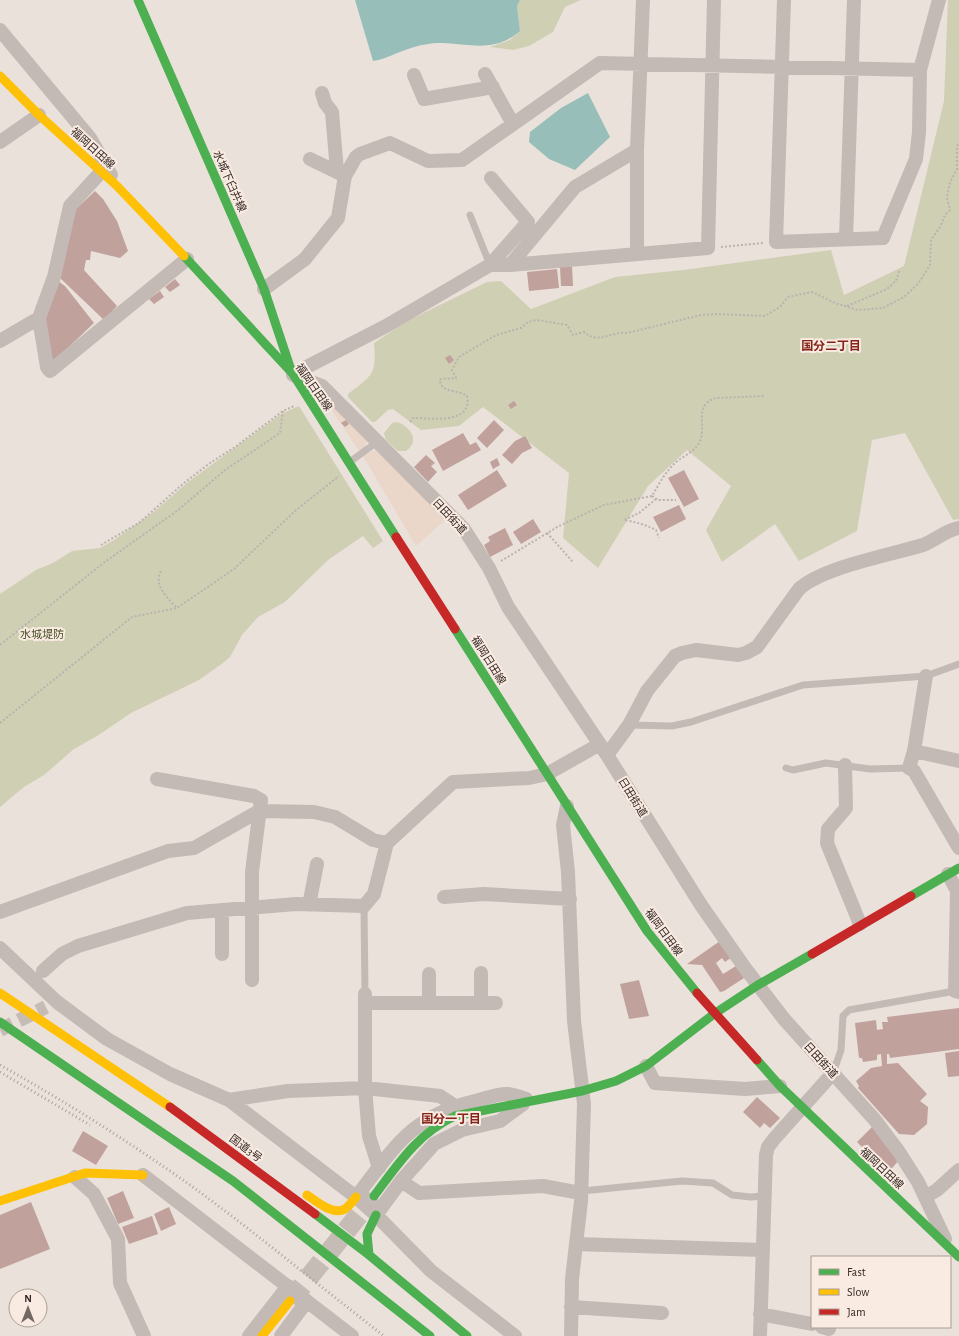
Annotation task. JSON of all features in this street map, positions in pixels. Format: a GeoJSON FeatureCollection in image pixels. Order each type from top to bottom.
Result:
{"type":"FeatureCollection","features":[{"type":"Feature","properties":{"kind":"main road","name":"水城下臼井線"},"geometry":{"type":"LineString","coordinates":[[138,0],[265,297],[292,374]]}},
{"type":"Feature","properties":{"kind":"main road","name":"福岡日田線"},"geometry":{"type":"LineString","coordinates":[[0,76],[39,115],[117,186],[205,277],[292,374],[546,774],[648,931],[680,975],[780,1086],[959,1257]]}},
{"type":"Feature","properties":{"kind":"main road"},"geometry":{"type":"LineString","coordinates":[[205,277],[237,299]]}},
{"type":"Feature","properties":{"kind":"main road"},"geometry":{"type":"LineString","coordinates":[[374,1196],[412,1147],[437,1124],[455,1116],[530,1100],[582,1091],[616,1081],[646,1066],[714,1014],[758,985],[860,924],[954,871]]}},
{"type":"Feature","properties":{"kind":"main road","name":"国道3号"},"geometry":{"type":"LineString","coordinates":[[0,993],[165,1104],[224,1146],[369,1256],[467,1336]]}},
{"type":"Feature","properties":{"kind":"main road"},"geometry":{"type":"LineString","coordinates":[[0,1022],[233,1181],[428,1334]]}},
{"type":"Feature","properties":{"kind":"main road"},"geometry":{"type":"LineString","coordinates":[[224,1146],[328,1208],[343,1211],[356,1197]]}},
{"type":"Feature","properties":{"kind":"main road"},"geometry":{"type":"LineString","coordinates":[[0,1201],[85,1173],[143,1175]]}},
{"type":"Feature","properties":{"kind":"main road"},"geometry":{"type":"LineString","coordinates":[[369,1256],[366,1235],[376,1214]]}},
{"type":"Feature","properties":{"kind":"main road"},"geometry":{"type":"LineString","coordinates":[[262,1336],[290,1301]]}},
{"type":"Feature","properties":{"kind":"main road"},"geometry":{"type":"LineString","coordinates":[[435,1310],[477,1336]]}},
{"type":"Feature","properties":{"kind":"street"},"geometry":{"type":"LineString","coordinates":[[637,254],[637,150],[643,0]]}},
{"type":"Feature","properties":{"kind":"street"},"geometry":{"type":"LineString","coordinates":[[490,265],[510,265],[710,248],[714,0]]}},
{"type":"Feature","properties":{"kind":"street"},"geometry":{"type":"LineString","coordinates":[[784,0],[776,242],[883,238],[916,159],[919,132],[920,70],[939,0]]}},
{"type":"Feature","properties":{"kind":"street"},"geometry":{"type":"LineString","coordinates":[[846,239],[854,0]]}},
{"type":"Feature","properties":{"kind":"street"},"geometry":{"type":"LineString","coordinates":[[0,30],[90,138],[117,186]]}},
{"type":"Feature","properties":{"kind":"street"},"geometry":{"type":"LineString","coordinates":[[341,174],[360,154],[390,143],[428,162],[458,162],[600,62],[641,65],[920,70]]}},
{"type":"Feature","properties":{"kind":"street"},"geometry":{"type":"LineString","coordinates":[[485,74],[513,124]]}},
{"type":"Feature","properties":{"kind":"street"},"geometry":{"type":"LineString","coordinates":[[414,75],[424,99],[492,88]]}},
{"type":"Feature","properties":{"kind":"street"},"geometry":{"type":"LineString","coordinates":[[265,297],[305,258],[338,218],[341,174],[332,112],[325,103],[322,94]]}},
{"type":"Feature","properties":{"kind":"street"},"geometry":{"type":"LineString","coordinates":[[0,142],[39,115]]}},
{"type":"Feature","properties":{"kind":"street"},"geometry":{"type":"LineString","coordinates":[[510,265],[575,187],[637,150]]}},
{"type":"Feature","properties":{"kind":"street"},"geometry":{"type":"LineString","coordinates":[[310,159],[341,174]]}},
{"type":"Feature","properties":{"kind":"street"},"geometry":{"type":"LineString","coordinates":[[101,172],[70,206],[54,277],[39,318],[47,367],[50,370],[187,259]]}},
{"type":"Feature","properties":{"kind":"street"},"geometry":{"type":"LineString","coordinates":[[292,374],[386,326],[490,265],[528,222],[492,178]]}},
{"type":"Feature","properties":{"kind":"street"},"geometry":{"type":"LineString","coordinates":[[0,341],[39,318]]}},
{"type":"Feature","properties":{"kind":"street","name":"日田街道"},"geometry":{"type":"LineString","coordinates":[[292,374],[322,386],[464,529],[489,568],[508,608],[604,749],[701,905],[758,985],[784,1018],[875,1120],[894,1145],[926,1197],[947,1246]]}},
{"type":"Feature","properties":{"kind":"street"},"geometry":{"type":"LineString","coordinates":[[43,971],[62,954],[78,946],[187,913],[251,907],[309,905],[364,906],[374,894],[387,843],[452,782],[529,778],[546,774],[604,749],[629,725],[647,691],[675,656],[696,650],[738,655],[746,653],[757,646],[799,588],[807,582],[844,568],[925,544],[952,529],[959,528]]}},
{"type":"Feature","properties":{"kind":"street"},"geometry":{"type":"LineString","coordinates":[[926,676],[914,752],[909,768],[914,771],[959,848]]}},
{"type":"Feature","properties":{"kind":"street"},"geometry":{"type":"LineString","coordinates":[[914,752],[959,761]]}},
{"type":"Feature","properties":{"kind":"street"},"geometry":{"type":"LineString","coordinates":[[845,765],[846,808],[828,829],[828,843],[860,924]]}},
{"type":"Feature","properties":{"kind":"street"},"geometry":{"type":"LineString","coordinates":[[157,779],[254,796],[261,800],[252,872],[252,980]]}},
{"type":"Feature","properties":{"kind":"street"},"geometry":{"type":"LineString","coordinates":[[567,806],[563,825],[570,899],[574,1021],[584,1104],[582,1191],[570,1307],[571,1336]]}},
{"type":"Feature","properties":{"kind":"street"},"geometry":{"type":"LineString","coordinates":[[0,912],[168,851],[194,848],[259,811],[314,812],[335,817],[374,840],[387,843]]}},
{"type":"Feature","properties":{"kind":"street"},"geometry":{"type":"LineString","coordinates":[[309,905],[317,864]]}},
{"type":"Feature","properties":{"kind":"street"},"geometry":{"type":"LineString","coordinates":[[954,871],[958,891],[957,991]]}},
{"type":"Feature","properties":{"kind":"street"},"geometry":{"type":"LineString","coordinates":[[444,897],[484,894],[570,899]]}},
{"type":"Feature","properties":{"kind":"street"},"geometry":{"type":"LineString","coordinates":[[222,910],[222,954]]}},
{"type":"Feature","properties":{"kind":"street"},"geometry":{"type":"LineString","coordinates":[[0,948],[51,1005],[138,1057],[170,1074],[229,1100],[356,1197],[376,1214],[431,1271],[515,1336]]}},
{"type":"Feature","properties":{"kind":"street"},"geometry":{"type":"LineString","coordinates":[[481,973],[481,1003]]}},
{"type":"Feature","properties":{"kind":"street"},"geometry":{"type":"LineString","coordinates":[[429,974],[429,1003]]}},
{"type":"Feature","properties":{"kind":"street"},"geometry":{"type":"LineString","coordinates":[[378,1168],[369,1136],[366,1088],[365,998],[429,1003],[496,1003]]}},
{"type":"Feature","properties":{"kind":"street"},"geometry":{"type":"LineString","coordinates":[[646,1066],[656,1083],[745,1089],[780,1086]]}},
{"type":"Feature","properties":{"kind":"street"},"geometry":{"type":"LineString","coordinates":[[760,1336],[763,1213],[766,1155],[768,1147],[801,1107],[833,1073]]}},
{"type":"Feature","properties":{"kind":"street"},"geometry":{"type":"LineString","coordinates":[[229,1100],[288,1091],[366,1088],[440,1096],[455,1106]]}},
{"type":"Feature","properties":{"kind":"street"},"geometry":{"type":"LineString","coordinates":[[356,1197],[404,1136],[416,1126],[433,1116],[455,1106],[507,1094],[530,1100]]}},
{"type":"Feature","properties":{"kind":"street"},"geometry":{"type":"LineString","coordinates":[[376,1214],[401,1181],[428,1150],[440,1140],[462,1130],[500,1121],[530,1100]]}},
{"type":"Feature","properties":{"kind":"street"},"geometry":{"type":"LineString","coordinates":[[926,1197],[937,1190],[959,1170]]}},
{"type":"Feature","properties":{"kind":"street"},"geometry":{"type":"LineString","coordinates":[[143,1175],[352,1336]]}},
{"type":"Feature","properties":{"kind":"street"},"geometry":{"type":"LineString","coordinates":[[75,1177],[94,1194],[118,1240],[120,1283],[144,1336]]}},
{"type":"Feature","properties":{"kind":"street"},"geometry":{"type":"LineString","coordinates":[[401,1181],[419,1193],[543,1186],[575,1192],[582,1191]]}},
{"type":"Feature","properties":{"kind":"street"},"geometry":{"type":"LineString","coordinates":[[576,1244],[762,1250]]}},
{"type":"Feature","properties":{"kind":"street"},"geometry":{"type":"LineString","coordinates":[[249,1336],[288,1286]]}},
{"type":"Feature","properties":{"kind":"street"},"geometry":{"type":"LineString","coordinates":[[281,1336],[307,1301]]}},
{"type":"Feature","properties":{"kind":"street"},"geometry":{"type":"LineString","coordinates":[[570,1307],[662,1313]]}},
{"type":"Feature","properties":{"kind":"street"},"geometry":{"type":"LineString","coordinates":[[760,1314],[811,1324]]}},
{"type":"Feature","properties":{"kind":"lane"},"geometry":{"type":"LineString","coordinates":[[470,215],[490,265]]}},
{"type":"Feature","properties":{"kind":"lane"},"geometry":{"type":"LineString","coordinates":[[350,464],[377,442]]}},
{"type":"Feature","properties":{"kind":"lane"},"geometry":{"type":"LineString","coordinates":[[629,725],[672,726],[691,722],[803,685],[926,676],[959,664]]}},
{"type":"Feature","properties":{"kind":"lane"},"geometry":{"type":"LineString","coordinates":[[786,768],[793,770],[826,763],[870,768],[909,768]]}},
{"type":"Feature","properties":{"kind":"lane"},"geometry":{"type":"LineString","coordinates":[[364,906],[365,998]]}},
{"type":"Feature","properties":{"kind":"lane"},"geometry":{"type":"LineString","coordinates":[[833,1073],[841,1050],[844,1016],[848,1010],[957,991]]}},
{"type":"Feature","properties":{"kind":"lane"},"geometry":{"type":"LineString","coordinates":[[582,1191],[682,1182],[713,1183],[732,1195],[751,1197],[765,1196]]}},
{"type":"Feature","properties":{"kind":"path"},"geometry":{"type":"LineString","coordinates":[[410,422],[413,418],[453,418],[459,415],[465,409],[467,396],[464,393],[452,392],[441,385],[440,380],[456,378],[452,370],[460,357],[496,335],[521,328],[528,322],[537,320],[567,325],[573,335],[584,332],[596,339],[610,337],[618,332],[627,333],[701,315],[765,316],[780,307],[788,296],[800,293],[812,292],[858,310],[883,308],[904,297],[918,284],[930,265],[931,240],[940,227],[945,215],[950,210],[947,198],[950,182],[957,169],[957,147],[959,142]]}},
{"type":"Feature","properties":{"kind":"path"},"geometry":{"type":"LineString","coordinates":[[710,248],[776,242]]}},
{"type":"Feature","properties":{"kind":"path"},"geometry":{"type":"LineString","coordinates":[[846,306],[887,289],[896,280],[900,269]]}},
{"type":"Feature","properties":{"kind":"path"},"geometry":{"type":"LineString","coordinates":[[489,568],[547,534],[604,505],[652,496],[672,466],[694,450],[700,443],[703,408],[709,400],[716,398],[765,396]]}},
{"type":"Feature","properties":{"kind":"path"},"geometry":{"type":"LineString","coordinates":[[100,545],[139,523],[189,479],[283,411],[309,399]]}},
{"type":"Feature","properties":{"kind":"path"},"geometry":{"type":"LineString","coordinates":[[0,645],[106,561],[177,511],[225,470],[280,433],[283,411]]}},
{"type":"Feature","properties":{"kind":"path"},"geometry":{"type":"LineString","coordinates":[[0,723],[132,617],[177,608],[234,569],[295,511],[350,464]]}},
{"type":"Feature","properties":{"kind":"path"},"geometry":{"type":"LineString","coordinates":[[652,496],[656,499],[676,500]]}},
{"type":"Feature","properties":{"kind":"path"},"geometry":{"type":"LineString","coordinates":[[656,499],[639,513],[624,520],[636,522],[656,530],[659,538]]}},
{"type":"Feature","properties":{"kind":"path"},"geometry":{"type":"LineString","coordinates":[[547,534],[574,562]]}},
{"type":"Feature","properties":{"kind":"path"},"geometry":{"type":"LineString","coordinates":[[161,571],[158,582],[162,591],[177,608]]}},
{"type":"Feature","properties":{"kind":"green space"},"geometry":{"type":"Polygon","coordinates":[[[520,0],[581,0],[565,7],[553,32],[529,46],[513,50],[490,47],[510,40],[520,31],[517,6],[520,0]]]}},
{"type":"Feature","properties":{"kind":"green space"},"geometry":{"type":"Polygon","coordinates":[[[948,0],[959,0],[959,519],[953,520],[905,433],[872,440],[857,531],[799,561],[775,524],[722,562],[706,530],[731,486],[687,450],[648,486],[598,568],[563,538],[569,473],[483,407],[459,426],[421,430],[393,409],[388,410],[375,422],[372,422],[348,397],[348,394],[363,383],[371,373],[375,362],[374,343],[407,321],[487,282],[501,281],[531,309],[615,277],[683,270],[831,250],[844,295],[904,266],[944,101],[948,0]]]}},
{"type":"Feature","properties":{"kind":"green space","name":"水城堤防"},"geometry":{"type":"Polygon","coordinates":[[[299,406],[383,541],[373,548],[363,536],[328,560],[285,602],[258,617],[242,635],[230,657],[223,663],[199,680],[131,713],[97,736],[74,749],[44,775],[24,787],[0,807],[0,594],[36,570],[53,563],[72,551],[100,548],[114,540],[155,511],[188,482],[281,414],[299,406]]]}},
{"type":"Feature","properties":{"kind":"green space"},"geometry":{"type":"Polygon","coordinates":[[[397,422],[410,430],[412,434],[413,443],[406,451],[398,451],[386,440],[384,433],[392,423],[397,422]]]}},
{"type":"Feature","properties":{"kind":"shaded area"},"geometry":{"type":"Polygon","coordinates":[[[325,400],[327,400],[367,441],[365,447],[359,451],[325,400]]]}},
{"type":"Feature","properties":{"kind":"shaded area"},"geometry":{"type":"Polygon","coordinates":[[[375,450],[412,484],[445,520],[416,546],[363,456],[375,450]]]}},
{"type":"Feature","properties":{"kind":"water"},"geometry":{"type":"Polygon","coordinates":[[[355,0],[520,0],[517,6],[520,31],[511,38],[492,45],[482,46],[441,43],[422,45],[383,59],[373,61],[355,0]]]}},
{"type":"Feature","properties":{"kind":"water"},"geometry":{"type":"Polygon","coordinates":[[[588,93],[610,137],[575,170],[549,159],[529,142],[530,132],[561,108],[588,93]]]}},
{"type":"Feature","properties":{"kind":"building"},"geometry":{"type":"Polygon","coordinates":[[[95,191],[103,199],[117,221],[128,251],[120,258],[91,251],[90,260],[86,260],[84,270],[117,306],[104,320],[59,277],[74,211],[95,191]]]}},
{"type":"Feature","properties":{"kind":"building"},"geometry":{"type":"Polygon","coordinates":[[[572,266],[573,286],[561,286],[560,267],[572,266]]]}},
{"type":"Feature","properties":{"kind":"building"},"geometry":{"type":"Polygon","coordinates":[[[557,269],[559,288],[529,291],[527,272],[557,269]]]}},
{"type":"Feature","properties":{"kind":"building"},"geometry":{"type":"Polygon","coordinates":[[[175,279],[180,285],[170,292],[165,287],[175,279]]]}},
{"type":"Feature","properties":{"kind":"building"},"geometry":{"type":"Polygon","coordinates":[[[58,281],[65,286],[94,323],[53,362],[44,323],[58,281]]]}},
{"type":"Feature","properties":{"kind":"building"},"geometry":{"type":"Polygon","coordinates":[[[160,291],[164,297],[154,304],[149,299],[160,291]]]}},
{"type":"Feature","properties":{"kind":"building"},"geometry":{"type":"Polygon","coordinates":[[[450,355],[454,360],[449,364],[445,358],[450,355]]]}},
{"type":"Feature","properties":{"kind":"building"},"geometry":{"type":"Polygon","coordinates":[[[514,401],[517,405],[511,409],[508,405],[514,401]]]}},
{"type":"Feature","properties":{"kind":"building"},"geometry":{"type":"Polygon","coordinates":[[[346,420],[349,424],[345,427],[341,423],[346,420]]]}},
{"type":"Feature","properties":{"kind":"building"},"geometry":{"type":"Polygon","coordinates":[[[494,420],[504,430],[487,448],[477,438],[494,420]]]}},
{"type":"Feature","properties":{"kind":"building"},"geometry":{"type":"Polygon","coordinates":[[[463,433],[470,445],[476,442],[481,450],[443,471],[432,450],[463,433]]]}},
{"type":"Feature","properties":{"kind":"building"},"geometry":{"type":"Polygon","coordinates":[[[525,436],[532,448],[522,453],[512,464],[502,455],[515,441],[525,436]]]}},
{"type":"Feature","properties":{"kind":"building"},"geometry":{"type":"Polygon","coordinates":[[[426,455],[435,463],[431,466],[437,472],[428,482],[414,467],[426,455]]]}},
{"type":"Feature","properties":{"kind":"building"},"geometry":{"type":"Polygon","coordinates":[[[497,458],[500,465],[493,469],[490,462],[497,458]]]}},
{"type":"Feature","properties":{"kind":"building"},"geometry":{"type":"Polygon","coordinates":[[[497,470],[507,486],[468,510],[458,495],[497,470]]]}},
{"type":"Feature","properties":{"kind":"building"},"geometry":{"type":"Polygon","coordinates":[[[684,470],[699,499],[684,507],[668,478],[684,470]]]}},
{"type":"Feature","properties":{"kind":"building"},"geometry":{"type":"Polygon","coordinates":[[[679,505],[686,519],[661,532],[653,517],[679,505]]]}},
{"type":"Feature","properties":{"kind":"building"},"geometry":{"type":"Polygon","coordinates":[[[533,519],[541,532],[521,544],[513,532],[533,519]]]}},
{"type":"Feature","properties":{"kind":"building"},"geometry":{"type":"Polygon","coordinates":[[[505,528],[513,545],[490,557],[484,545],[490,541],[488,537],[505,528]]]}},
{"type":"Feature","properties":{"kind":"building"},"geometry":{"type":"Polygon","coordinates":[[[720,941],[732,957],[725,962],[722,958],[716,963],[723,974],[736,966],[744,978],[720,992],[702,965],[687,964],[720,941]]]}},
{"type":"Feature","properties":{"kind":"building"},"geometry":{"type":"Polygon","coordinates":[[[639,980],[649,1016],[629,1019],[620,984],[639,980]]]}},
{"type":"Feature","properties":{"kind":"building"},"geometry":{"type":"Polygon","coordinates":[[[959,1008],[959,1049],[890,1058],[889,1054],[887,1054],[887,1064],[898,1063],[927,1094],[920,1101],[928,1107],[927,1124],[914,1135],[899,1134],[858,1088],[859,1086],[856,1081],[871,1068],[882,1066],[881,1054],[877,1055],[877,1060],[863,1062],[862,1058],[859,1058],[855,1023],[876,1020],[877,1030],[883,1029],[882,1022],[888,1022],[887,1017],[959,1008]]]}},
{"type":"Feature","properties":{"kind":"building"},"geometry":{"type":"Polygon","coordinates":[[[959,1051],[959,1076],[948,1077],[945,1053],[959,1051]]]}},
{"type":"Feature","properties":{"kind":"building"},"geometry":{"type":"Polygon","coordinates":[[[757,1097],[780,1118],[770,1128],[764,1123],[760,1128],[743,1112],[757,1097]]]}},
{"type":"Feature","properties":{"kind":"building"},"geometry":{"type":"Polygon","coordinates":[[[873,1126],[899,1160],[888,1173],[857,1142],[873,1126]]]}},
{"type":"Feature","properties":{"kind":"building"},"geometry":{"type":"Polygon","coordinates":[[[83,1131],[108,1146],[96,1165],[72,1151],[83,1131]]]}},
{"type":"Feature","properties":{"kind":"building"},"geometry":{"type":"Polygon","coordinates":[[[123,1191],[134,1218],[118,1224],[107,1198],[123,1191]]]}},
{"type":"Feature","properties":{"kind":"building"},"geometry":{"type":"Polygon","coordinates":[[[31,1202],[50,1249],[0,1269],[0,1215],[31,1202]]]}},
{"type":"Feature","properties":{"kind":"building"},"geometry":{"type":"Polygon","coordinates":[[[169,1207],[176,1224],[161,1231],[154,1214],[169,1207]]]}},
{"type":"Feature","properties":{"kind":"building"},"geometry":{"type":"Polygon","coordinates":[[[152,1216],[158,1234],[129,1244],[122,1227],[152,1216]]]}},
{"type":"Feature","properties":{"kind":"tunnel"},"geometry":{"type":"LineString","coordinates":[[0,1030],[46,1007]]}},
{"type":"Feature","properties":{"kind":"tunnel"},"geometry":{"type":"LineString","coordinates":[[290,1301],[374,1196]]}},
{"type":"Feature","properties":{"kind":"railway"},"geometry":{"type":"LineString","coordinates":[[0,1065],[51,1094],[100,1125],[197,1190],[384,1336]]}},
{"type":"Feature","properties":{"kind":"railway"},"geometry":{"type":"LineString","coordinates":[[0,1072],[90,1125]]}},
{"type":"Feature","properties":{"kind":"traffic: fast"},"geometry":{"type":"LineString","coordinates":[[138,0],[264,289],[290,367]]}},
{"type":"Feature","properties":{"kind":"traffic: fast"},"geometry":{"type":"LineString","coordinates":[[184,256],[293,374],[396,537]]}},
{"type":"Feature","properties":{"kind":"traffic: fast"},"geometry":{"type":"LineString","coordinates":[[455,629],[647,931],[697,993]]}},
{"type":"Feature","properties":{"kind":"traffic: fast"},"geometry":{"type":"LineString","coordinates":[[911,896],[959,868]]}},
{"type":"Feature","properties":{"kind":"traffic: fast"},"geometry":{"type":"LineString","coordinates":[[374,1196],[400,1161],[419,1140],[442,1123],[455,1116],[582,1091],[616,1081],[646,1066],[714,1014],[758,985],[812,954]]}},
{"type":"Feature","properties":{"kind":"traffic: fast"},"geometry":{"type":"LineString","coordinates":[[0,1022],[233,1181],[430,1336]]}},
{"type":"Feature","properties":{"kind":"traffic: fast"},"geometry":{"type":"LineString","coordinates":[[757,1060],[780,1086],[959,1257]]}},
{"type":"Feature","properties":{"kind":"traffic: fast"},"geometry":{"type":"LineString","coordinates":[[315,1214],[369,1255],[467,1336]]}},
{"type":"Feature","properties":{"kind":"traffic: fast"},"geometry":{"type":"LineString","coordinates":[[369,1255],[367,1234],[376,1215]]}},
{"type":"Feature","properties":{"kind":"traffic: slow"},"geometry":{"type":"LineString","coordinates":[[0,76],[39,115],[117,186],[184,256]]}},
{"type":"Feature","properties":{"kind":"traffic: slow"},"geometry":{"type":"LineString","coordinates":[[0,993],[170,1107]]}},
{"type":"Feature","properties":{"kind":"traffic: slow"},"geometry":{"type":"LineString","coordinates":[[0,1201],[85,1173],[143,1175]]}},
{"type":"Feature","properties":{"kind":"traffic: slow"},"geometry":{"type":"LineString","coordinates":[[307,1195],[325,1207],[335,1211],[345,1209],[356,1197]]}},
{"type":"Feature","properties":{"kind":"traffic: slow"},"geometry":{"type":"LineString","coordinates":[[262,1336],[290,1301]]}},
{"type":"Feature","properties":{"kind":"traffic: jam"},"geometry":{"type":"LineString","coordinates":[[396,537],[455,629]]}},
{"type":"Feature","properties":{"kind":"traffic: jam"},"geometry":{"type":"LineString","coordinates":[[812,954],[911,896]]}},
{"type":"Feature","properties":{"kind":"traffic: jam"},"geometry":{"type":"LineString","coordinates":[[697,993],[757,1060]]}},
{"type":"Feature","properties":{"kind":"traffic: jam"},"geometry":{"type":"LineString","coordinates":[[170,1107],[315,1214]]}},
{"type":"Feature","properties":{"kind":"district","name":"国分二丁目"},"geometry":{"type":"Point","coordinates":[831,346]}},
{"type":"Feature","properties":{"kind":"district","name":"国分一丁目"},"geometry":{"type":"Point","coordinates":[451,1119]}}]}
